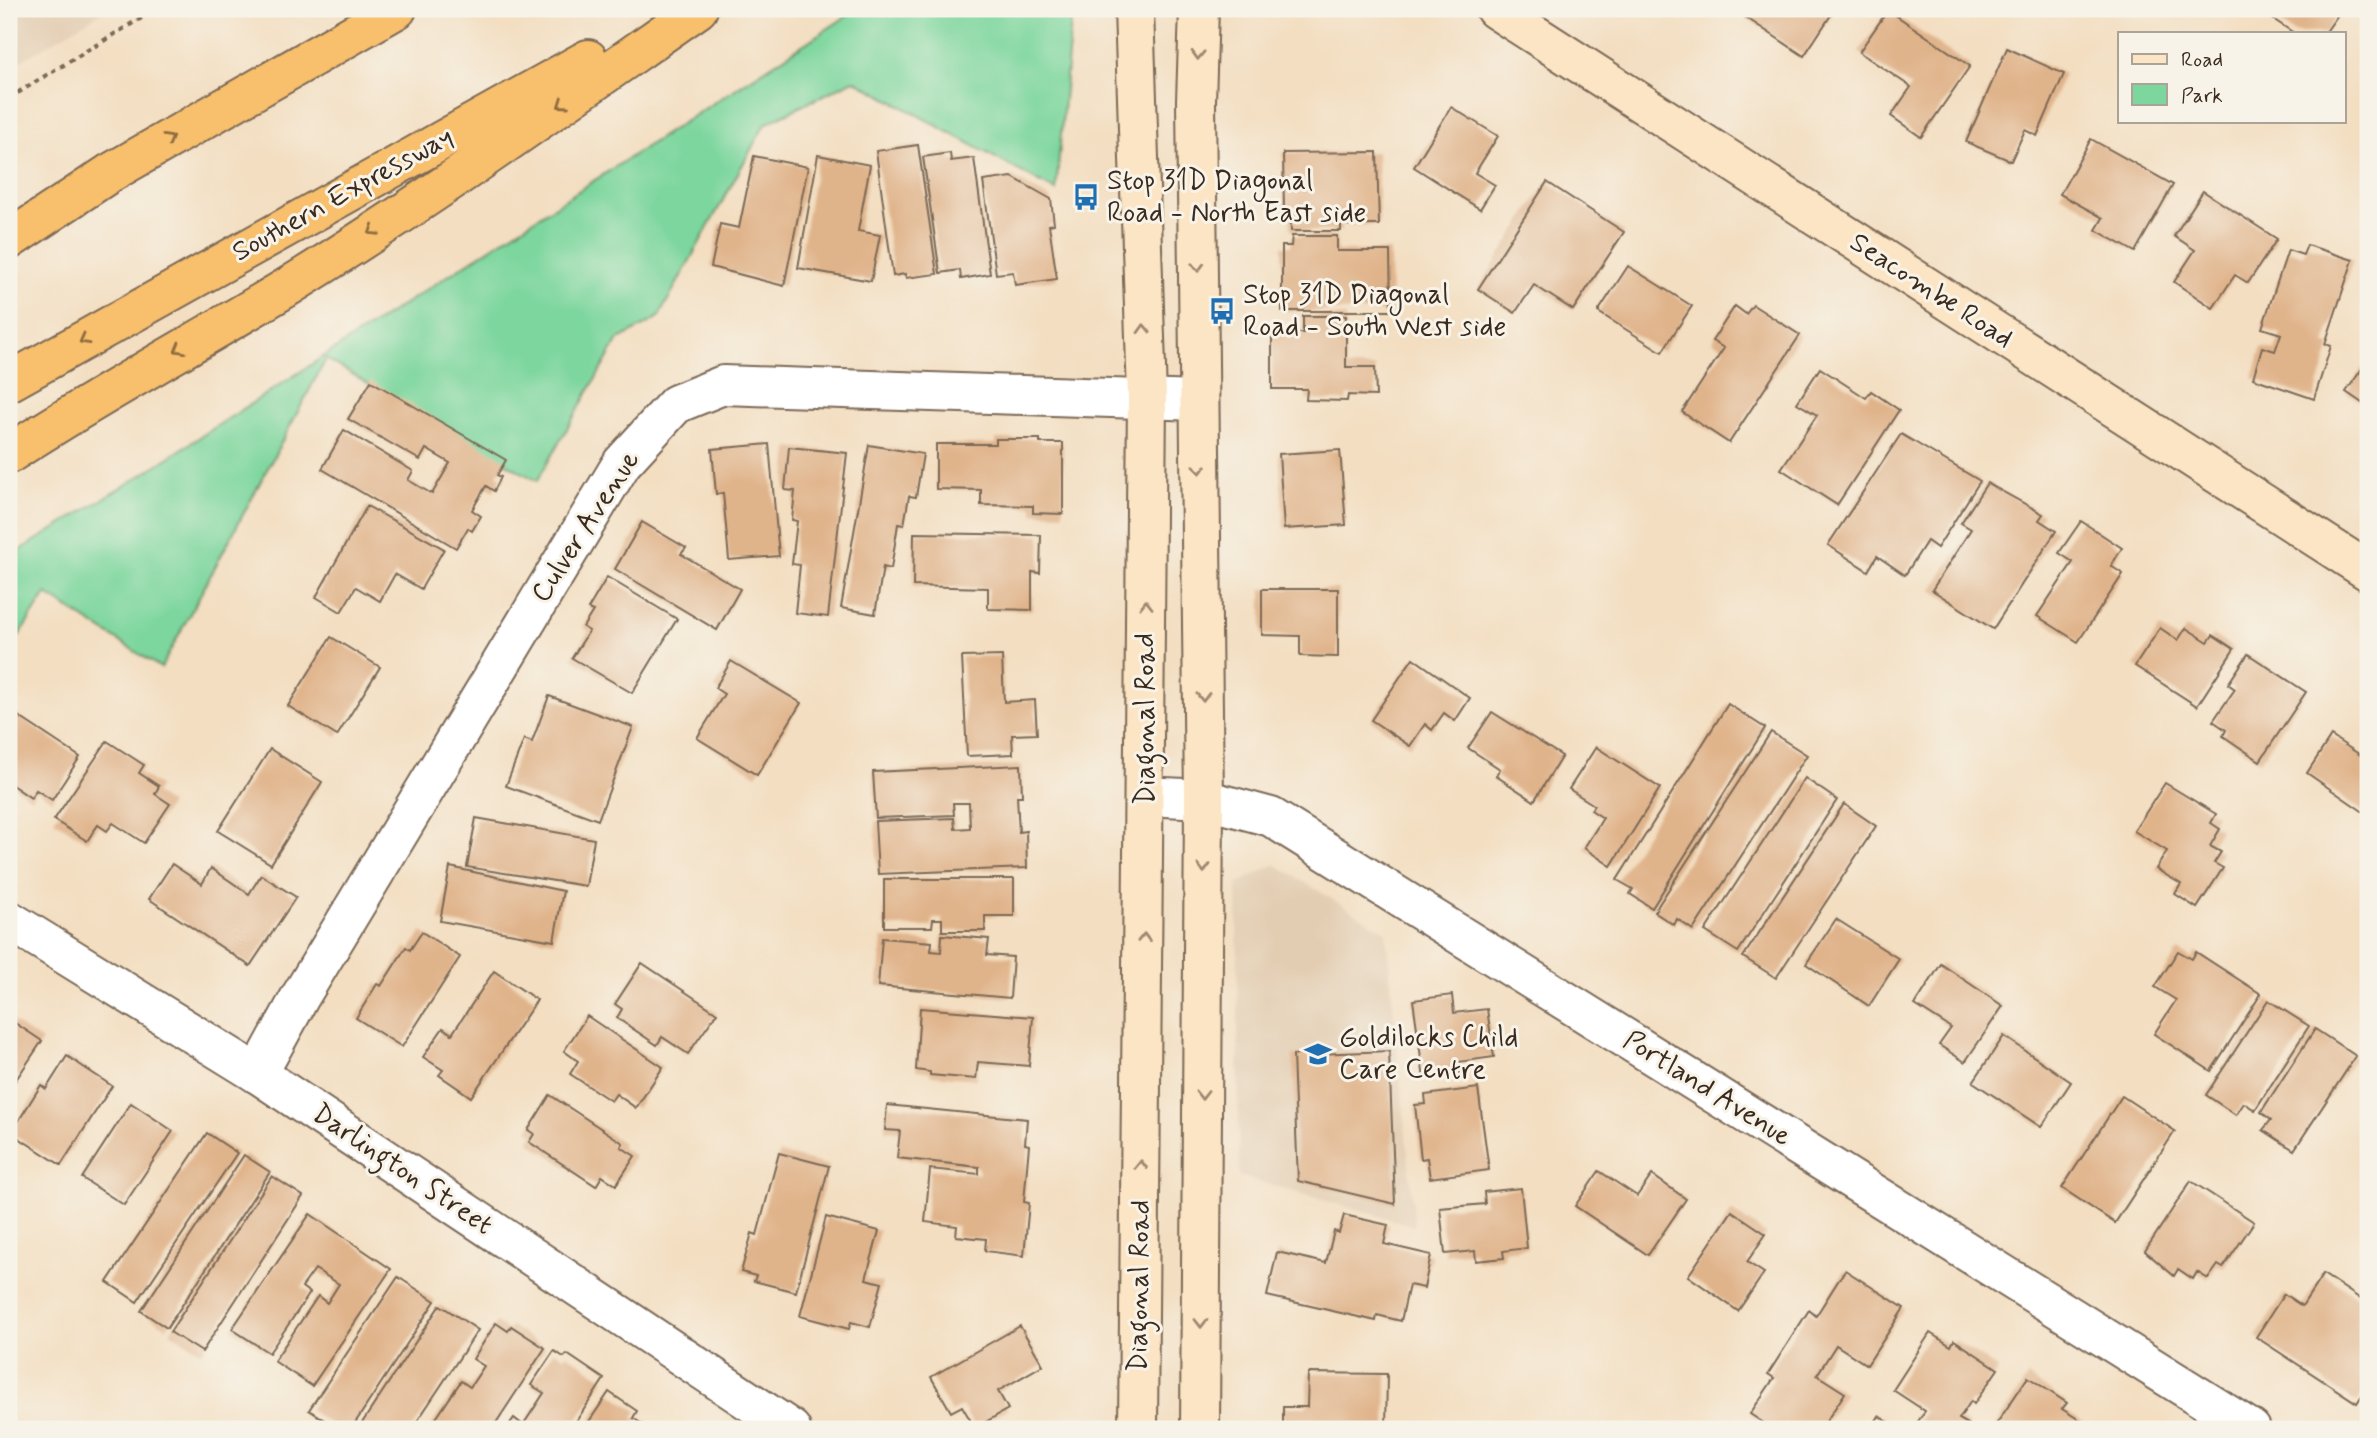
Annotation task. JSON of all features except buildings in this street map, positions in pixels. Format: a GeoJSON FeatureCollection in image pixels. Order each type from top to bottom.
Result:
{"type":"FeatureCollection","features":[{"type":"Feature","properties":{"kind":"highway"},"geometry":{"type":"LineString","coordinates":[[9,240],[110,173],[397,9]]}},
{"type":"Feature","properties":{"kind":"highway","name":"Southern Expressway"},"geometry":{"type":"LineString","coordinates":[[9,382],[678,9]]}},
{"type":"Feature","properties":{"kind":"highway"},"geometry":{"type":"LineString","coordinates":[[9,454],[96,398],[285,288],[401,214],[698,9]]}},
{"type":"Feature","properties":{"kind":"highway"},"geometry":{"type":"LineString","coordinates":[[9,222],[110,173]]}},
{"type":"Feature","properties":{"kind":"main road","name":"Diagonal Road"},"geometry":{"type":"LineString","coordinates":[[1134,9],[1147,397],[1138,1429]]}},
{"type":"Feature","properties":{"kind":"main road","name":"Diagonal Road"},"geometry":{"type":"LineString","coordinates":[[1199,9],[1196,101],[1204,799],[1200,1429]]}},
{"type":"Feature","properties":{"kind":"main road","name":"Seacombe Road"},"geometry":{"type":"LineString","coordinates":[[1495,9],[2368,571]]}},
{"type":"Feature","properties":{"kind":"street","name":"Culver Avenue"},"geometry":{"type":"LineString","coordinates":[[258,1074],[300,998],[622,463],[676,404],[723,385],[1147,397],[1199,401]]}},
{"type":"Feature","properties":{"kind":"street","name":"Portland Avenue"},"geometry":{"type":"LineString","coordinates":[[1145,796],[1204,799],[1271,817],[2251,1429]]}},
{"type":"Feature","properties":{"kind":"street","name":"Darlington Street"},"geometry":{"type":"LineString","coordinates":[[9,920],[258,1074],[790,1429]]}},
{"type":"Feature","properties":{"kind":"path"},"geometry":{"type":"LineString","coordinates":[[9,98],[156,9]]}},
{"type":"Feature","properties":{"kind":"shaded area"},"geometry":{"type":"Polygon","coordinates":[[[9,9],[107,9],[9,68],[9,9]]]}},
{"type":"Feature","properties":{"kind":"shaded area","name":"Goldilocks Child Care Centre"},"geometry":{"type":"Polygon","coordinates":[[[1275,864],[1386,932],[1415,1226],[1239,1176],[1237,884],[1275,864]]]}},
{"type":"Feature","properties":{"kind":"green space"},"geometry":{"type":"Polygon","coordinates":[[[858,9],[1072,9],[1056,191],[854,80],[765,124],[658,318],[618,340],[537,481],[326,359],[161,668],[46,594],[9,651],[9,557],[137,478],[858,9]]]}},
{"type":"Feature","properties":{"kind":"place","name":"Stop 31D Diagonal Road - North East side"},"geometry":{"type":"Point","coordinates":[1086,197]}},
{"type":"Feature","properties":{"kind":"place","name":"Stop 31D Diagonal Road - South West side"},"geometry":{"type":"Point","coordinates":[1222,311]}},
{"type":"Feature","properties":{"kind":"place","name":"Goldilocks Child Care Centre"},"geometry":{"type":"Point","coordinates":[1318,1054]}}]}
